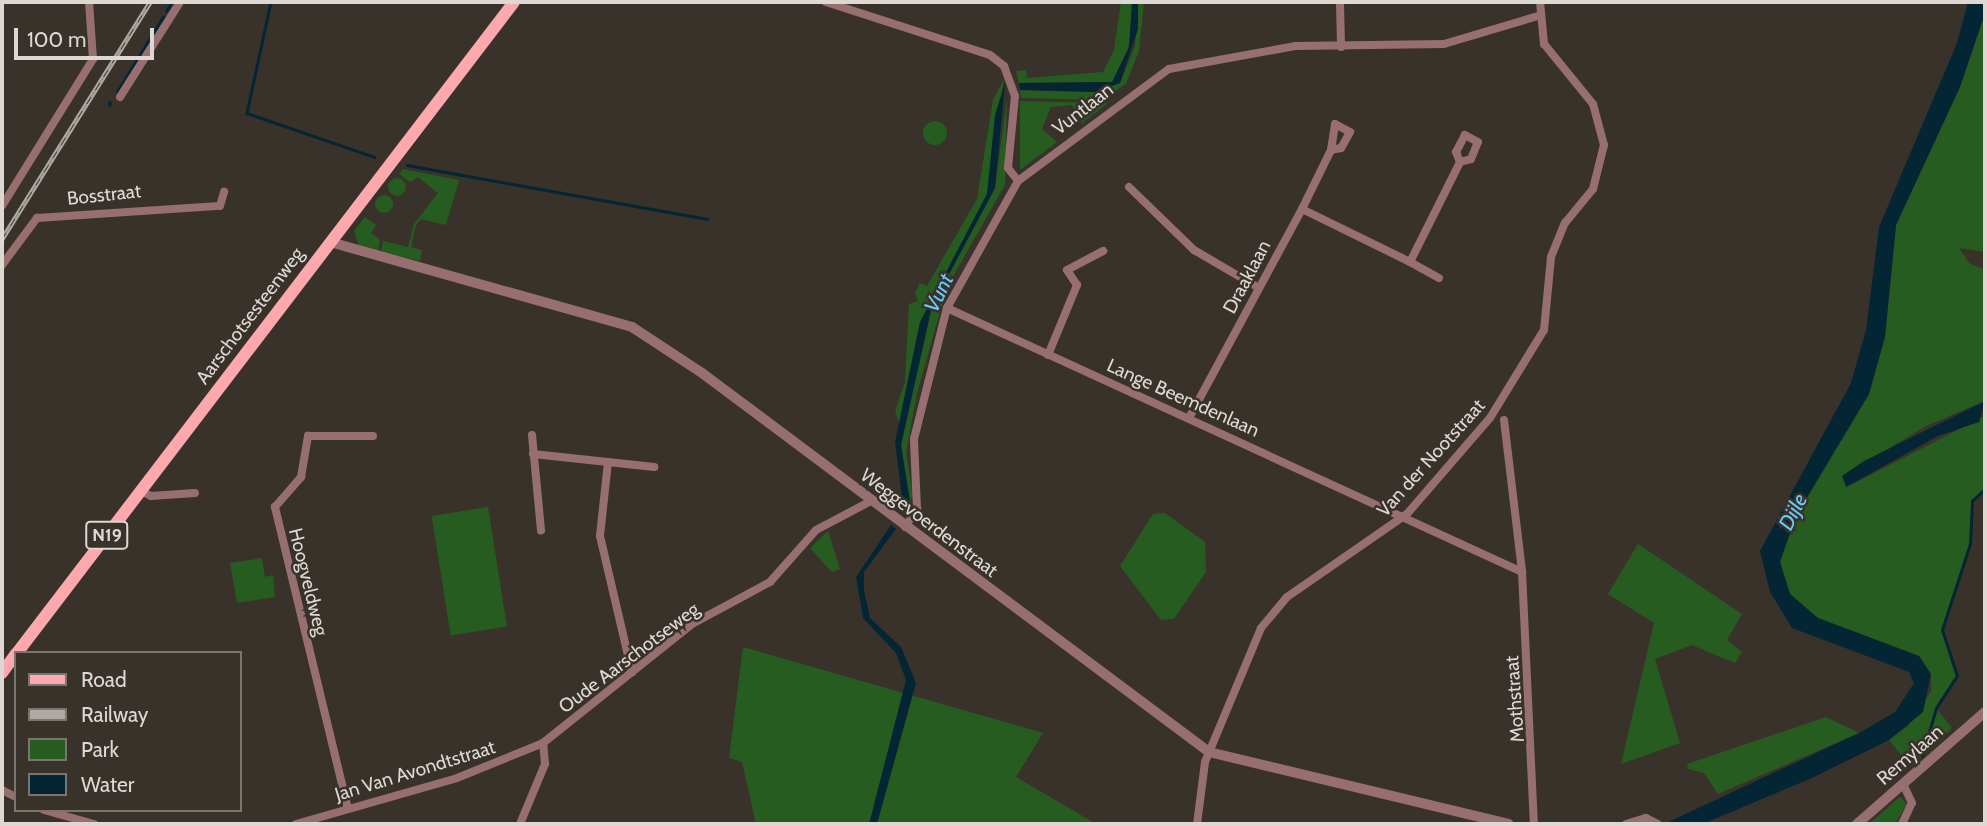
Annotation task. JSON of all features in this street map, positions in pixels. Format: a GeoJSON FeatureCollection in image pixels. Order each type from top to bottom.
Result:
{"type":"FeatureCollection","features":[{"type":"Feature","properties":{"kind":"main road","name":"Aarschotsesteenweg"},"geometry":{"type":"LineString","coordinates":[[18,651],[514,2]]}},
{"type":"Feature","properties":{"kind":"main road","name":"Aarschotsesteenweg"},"geometry":{"type":"LineString","coordinates":[[2,673],[14,656]]}},
{"type":"Feature","properties":{"kind":"street"},"geometry":{"type":"LineString","coordinates":[[2,206],[93,59],[89,2]]}},
{"type":"Feature","properties":{"kind":"street"},"geometry":{"type":"LineString","coordinates":[[120,97],[180,2]]}},
{"type":"Feature","properties":{"kind":"street"},"geometry":{"type":"LineString","coordinates":[[826,2],[990,55],[1011,80],[1015,96],[1008,168],[1018,181]]}},
{"type":"Feature","properties":{"kind":"street"},"geometry":{"type":"LineString","coordinates":[[1340,2],[1341,47]]}},
{"type":"Feature","properties":{"kind":"street","name":"Van der Nootstraat"},"geometry":{"type":"LineString","coordinates":[[1197,824],[1209,752],[1245,659],[1273,612],[1407,514],[1490,418],[1544,330],[1558,238],[1602,170],[1602,125],[1593,104],[1549,52],[1538,16],[1540,2]]}},
{"type":"Feature","properties":{"kind":"street","name":"Vuntlaan"},"geometry":{"type":"LineString","coordinates":[[904,526],[917,509],[914,439],[947,308],[1018,181],[1169,69],[1295,46],[1444,44],[1538,16]]}},
{"type":"Feature","properties":{"kind":"street","name":"Draaklaan"},"geometry":{"type":"LineString","coordinates":[[1189,418],[1331,150]]}},
{"type":"Feature","properties":{"kind":"street"},"geometry":{"type":"LineString","coordinates":[[1410,262],[1460,162]]}},
{"type":"Feature","properties":{"kind":"street"},"geometry":{"type":"LineString","coordinates":[[1129,187],[1194,250],[1259,288]]}},
{"type":"Feature","properties":{"kind":"street","name":"Bosstraat"},"geometry":{"type":"LineString","coordinates":[[2,265],[37,218],[220,206],[224,192]]}},
{"type":"Feature","properties":{"kind":"street"},"geometry":{"type":"LineString","coordinates":[[1302,209],[1439,278]]}},
{"type":"Feature","properties":{"kind":"street","name":"Weggevoerdenstraat"},"geometry":{"type":"LineString","coordinates":[[330,243],[632,327],[871,500],[1209,752],[1508,824]]}},
{"type":"Feature","properties":{"kind":"street"},"geometry":{"type":"LineString","coordinates":[[1077,285],[1067,270],[1087,264],[1103,251]]}},
{"type":"Feature","properties":{"kind":"street"},"geometry":{"type":"LineString","coordinates":[[1048,355],[1087,264]]}},
{"type":"Feature","properties":{"kind":"street","name":"Lange Beemdenlaan"},"geometry":{"type":"LineString","coordinates":[[947,308],[1407,514]]}},
{"type":"Feature","properties":{"kind":"street","name":"Mothstraat"},"geometry":{"type":"LineString","coordinates":[[1504,420],[1522,572],[1534,824]]}},
{"type":"Feature","properties":{"kind":"street"},"geometry":{"type":"LineString","coordinates":[[533,435],[541,531]]}},
{"type":"Feature","properties":{"kind":"street","name":"Hoogveldweg"},"geometry":{"type":"LineString","coordinates":[[348,809],[275,507],[302,477],[308,436],[373,436]]}},
{"type":"Feature","properties":{"kind":"street"},"geometry":{"type":"LineString","coordinates":[[533,454],[654,467]]}},
{"type":"Feature","properties":{"kind":"street"},"geometry":{"type":"LineString","coordinates":[[608,462],[600,536],[632,672]]}},
{"type":"Feature","properties":{"kind":"street"},"geometry":{"type":"LineString","coordinates":[[141,491],[150,496],[195,493]]}},
{"type":"Feature","properties":{"kind":"street","name":"Oude Aarschotseweg"},"geometry":{"type":"LineString","coordinates":[[543,743],[692,624],[769,582],[816,530],[871,500]]}},
{"type":"Feature","properties":{"kind":"street"},"geometry":{"type":"LineString","coordinates":[[1407,514],[1522,572]]}},
{"type":"Feature","properties":{"kind":"street","name":"Remylaan"},"geometry":{"type":"LineString","coordinates":[[1857,824],[1985,712]]}},
{"type":"Feature","properties":{"kind":"street"},"geometry":{"type":"LineString","coordinates":[[520,824],[545,764],[543,743]]}},
{"type":"Feature","properties":{"kind":"street","name":"Jan Van Avondtstraat"},"geometry":{"type":"LineString","coordinates":[[296,824],[457,778],[543,743]]}},
{"type":"Feature","properties":{"kind":"street"},"geometry":{"type":"LineString","coordinates":[[1902,824],[1913,800],[1903,784]]}},
{"type":"Feature","properties":{"kind":"street"},"geometry":{"type":"LineString","coordinates":[[51,812],[94,824]]}},
{"type":"Feature","properties":{"kind":"street"},"geometry":{"type":"LineString","coordinates":[[1626,824],[1646,818],[1657,824]]}},
{"type":"Feature","properties":{"kind":"green space"},"geometry":{"type":"Polygon","coordinates":[[[1121,2],[1132,2],[1131,33],[1124,68],[1112,82],[1019,83],[1016,71],[1026,70],[1027,78],[1103,72],[1114,50],[1121,2]]]}},
{"type":"Feature","properties":{"kind":"green space"},"geometry":{"type":"Polygon","coordinates":[[[1138,2],[1144,2],[1139,51],[1126,84],[1102,100],[1021,98],[1020,90],[1094,92],[1120,83],[1135,46],[1138,2]]]}},
{"type":"Feature","properties":{"kind":"green space"},"geometry":{"type":"Polygon","coordinates":[[[1985,13],[1985,252],[1959,248],[1969,263],[1985,270],[1985,401],[1926,426],[1843,476],[1847,487],[1985,416],[1985,489],[1972,501],[1970,544],[1942,630],[1957,676],[1936,708],[1952,728],[1910,766],[1889,740],[1908,726],[1931,691],[1931,674],[1919,656],[1818,618],[1790,594],[1780,562],[1796,515],[1869,394],[1885,337],[1896,225],[1960,87],[1985,13]]]}},
{"type":"Feature","properties":{"kind":"green space"},"geometry":{"type":"Polygon","coordinates":[[[1004,79],[987,194],[920,322],[900,424],[895,411],[905,382],[909,304],[918,301],[915,293],[920,283],[927,286],[977,199],[993,100],[1004,79]]]}},
{"type":"Feature","properties":{"kind":"green space"},"geometry":{"type":"Polygon","coordinates":[[[1007,98],[1005,185],[947,287],[917,393],[906,453],[913,495],[909,505],[901,445],[932,306],[995,188],[1007,98]]]}},
{"type":"Feature","properties":{"kind":"green space"},"geometry":{"type":"Polygon","coordinates":[[[1020,101],[1107,104],[1082,123],[1072,105],[1051,107],[1042,129],[1057,142],[1020,170],[1020,101]]]}},
{"type":"Feature","properties":{"kind":"green space"},"geometry":{"type":"Polygon","coordinates":[[[935,121],[944,124],[947,133],[944,142],[935,145],[926,142],[923,133],[926,124],[935,121]]]}},
{"type":"Feature","properties":{"kind":"green space"},"geometry":{"type":"Polygon","coordinates":[[[403,169],[459,180],[446,225],[421,219],[416,225],[411,247],[422,250],[420,261],[381,252],[383,241],[408,247],[414,224],[438,193],[418,177],[410,182],[399,174],[403,169]]]}},
{"type":"Feature","properties":{"kind":"green space"},"geometry":{"type":"Polygon","coordinates":[[[397,178],[403,181],[406,187],[403,193],[397,196],[391,193],[388,187],[391,181],[397,178]]]}},
{"type":"Feature","properties":{"kind":"green space"},"geometry":{"type":"Polygon","coordinates":[[[384,195],[392,200],[393,204],[388,212],[384,213],[376,208],[375,204],[380,196],[384,195]]]}},
{"type":"Feature","properties":{"kind":"green space"},"geometry":{"type":"Polygon","coordinates":[[[365,217],[376,225],[371,233],[380,240],[378,251],[359,246],[354,231],[365,217]]]}},
{"type":"Feature","properties":{"kind":"green space"},"geometry":{"type":"Polygon","coordinates":[[[488,507],[507,627],[451,635],[432,516],[488,507]]]}},
{"type":"Feature","properties":{"kind":"green space"},"geometry":{"type":"Polygon","coordinates":[[[1165,513],[1205,542],[1206,572],[1174,619],[1161,620],[1120,566],[1153,514],[1165,513]]]}},
{"type":"Feature","properties":{"kind":"green space"},"geometry":{"type":"Polygon","coordinates":[[[828,531],[840,569],[832,572],[810,548],[828,531]]]}},
{"type":"Feature","properties":{"kind":"green space"},"geometry":{"type":"Polygon","coordinates":[[[1638,544],[1742,614],[1727,640],[1742,652],[1735,663],[1692,645],[1655,659],[1680,743],[1621,764],[1654,623],[1608,594],[1638,544]]]}},
{"type":"Feature","properties":{"kind":"green space"},"geometry":{"type":"Polygon","coordinates":[[[262,558],[265,577],[273,575],[275,597],[237,603],[230,563],[262,558]]]}},
{"type":"Feature","properties":{"kind":"green space"},"geometry":{"type":"Polygon","coordinates":[[[743,647],[1043,733],[1016,777],[1096,824],[756,824],[742,762],[729,758],[743,647]]]}},
{"type":"Feature","properties":{"kind":"green space"},"geometry":{"type":"Polygon","coordinates":[[[1826,717],[1859,733],[1718,794],[1704,773],[1688,769],[1687,764],[1826,717]]]}},
{"type":"Feature","properties":{"kind":"green space"},"geometry":{"type":"Polygon","coordinates":[[[1900,797],[1907,804],[1895,824],[1869,824],[1900,797]]]}},
{"type":"Feature","properties":{"kind":"water"},"geometry":{"type":"Polygon","coordinates":[[[1132,2],[1138,2],[1138,29],[1120,83],[1094,92],[1020,90],[1019,83],[1112,82],[1129,47],[1132,2]]]}},
{"type":"Feature","properties":{"kind":"water","name":"Dijle"},"geometry":{"type":"Polygon","coordinates":[[[1968,2],[1985,2],[1985,13],[1960,87],[1896,225],[1885,337],[1869,394],[1796,516],[1780,562],[1790,594],[1818,618],[1919,656],[1931,674],[1923,712],[1889,740],[1812,778],[1703,824],[1664,824],[1859,733],[1895,712],[1914,683],[1909,672],[1792,628],[1770,592],[1760,551],[1851,383],[1866,330],[1879,227],[1957,43],[1968,2]]]}},
{"type":"Feature","properties":{"kind":"water"},"geometry":{"type":"Polygon","coordinates":[[[1005,83],[995,188],[932,306],[901,445],[910,501],[903,505],[895,442],[920,322],[987,194],[995,115],[1005,83]]]}},
{"type":"Feature","properties":{"kind":"water"},"geometry":{"type":"Polygon","coordinates":[[[1985,401],[1979,422],[1938,436],[1846,487],[1842,476],[1864,461],[1985,401]]]}},
{"type":"Feature","properties":{"kind":"water"},"geometry":{"type":"Polygon","coordinates":[[[891,525],[896,529],[864,572],[864,590],[870,618],[901,647],[916,683],[877,824],[869,824],[906,680],[896,653],[863,618],[856,577],[891,525]]]}},
{"type":"Feature","properties":{"kind":"waterway"},"geometry":{"type":"LineString","coordinates":[[166,11],[172,2]]}},
{"type":"Feature","properties":{"kind":"waterway"},"geometry":{"type":"LineString","coordinates":[[271,2],[247,113],[375,157]]}},
{"type":"Feature","properties":{"kind":"waterway"},"geometry":{"type":"LineString","coordinates":[[117,92],[163,17]]}},
{"type":"Feature","properties":{"kind":"waterway"},"geometry":{"type":"LineString","coordinates":[[407,165],[707,219]]}},
{"type":"Feature","properties":{"kind":"waterway"},"geometry":{"type":"LineString","coordinates":[[1922,756],[1936,708],[1957,676],[1942,630],[1970,544],[1972,501],[1985,489]]}},
{"type":"Feature","properties":{"kind":"railway"},"geometry":{"type":"LineString","coordinates":[[2,239],[150,2]]}},
{"type":"Feature","properties":{"kind":"water label","name":"Vunt"},"geometry":{"type":"Point","coordinates":[939,293]}}]}
